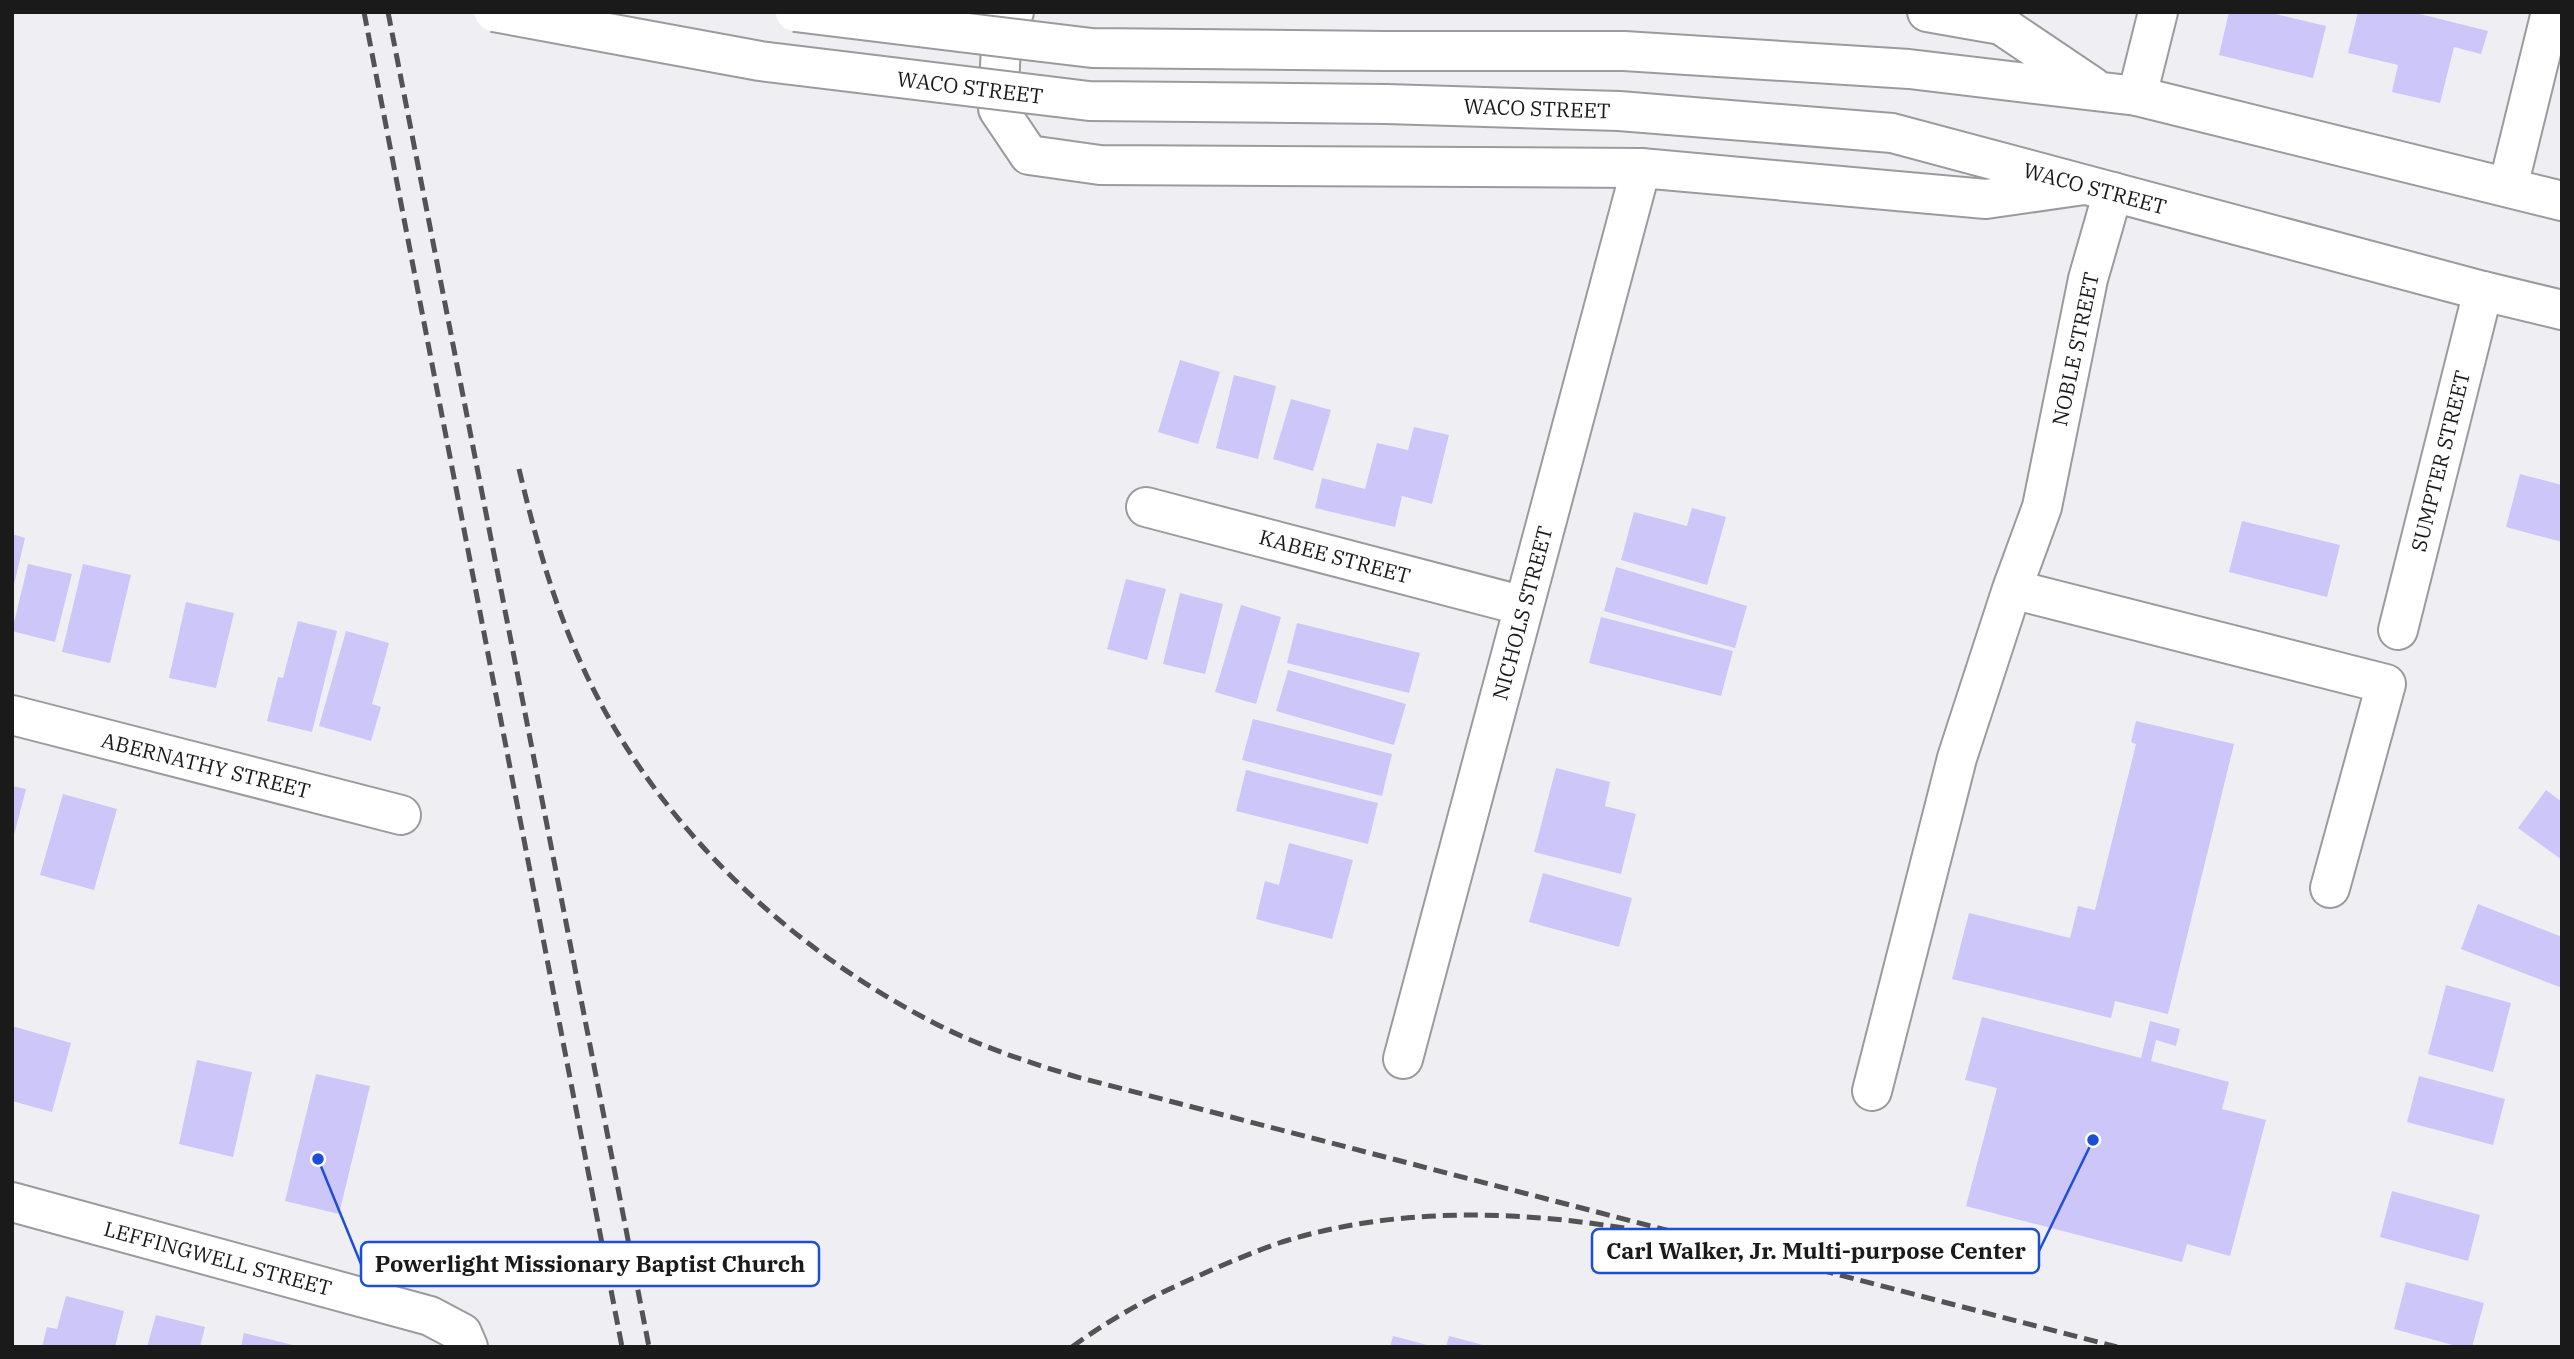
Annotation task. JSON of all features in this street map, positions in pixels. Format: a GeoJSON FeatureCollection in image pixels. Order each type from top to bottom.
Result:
{"type":"FeatureCollection","features":[{"type":"Feature","properties":{"kind":"main road","name":"WACO STREET"},"geometry":{"type":"LineString","coordinates":[[494,12],[760,61],[1089,101],[1386,104],[1619,111],[1892,133],[2562,310]]}},
{"type":"Feature","properties":{"kind":"main road"},"geometry":{"type":"LineString","coordinates":[[795,12],[1092,48],[1624,51],[1909,69],[2137,96],[2562,201]]}},
{"type":"Feature","properties":{"kind":"main road"},"geometry":{"type":"LineString","coordinates":[[1014,12],[1002,23],[998,109],[1029,155],[1100,165],[1641,168],[1986,199],[2098,189]]}},
{"type":"Feature","properties":{"kind":"main road"},"geometry":{"type":"LineString","coordinates":[[1927,12],[2001,25],[2098,90]]}},
{"type":"Feature","properties":{"kind":"main road"},"geometry":{"type":"LineString","coordinates":[[2137,96],[2158,12]]}},
{"type":"Feature","properties":{"kind":"main road"},"geometry":{"type":"LineString","coordinates":[[2508,187],[2551,12]]}},
{"type":"Feature","properties":{"kind":"main road","name":"NICHOLS STREET"},"geometry":{"type":"LineString","coordinates":[[1403,1059],[1641,168]]}},
{"type":"Feature","properties":{"kind":"main road","name":"NOBLE STREET"},"geometry":{"type":"LineString","coordinates":[[1872,1091],[1957,758],[2012,589],[2042,507],[2088,279],[2098,189]]}},
{"type":"Feature","properties":{"kind":"main road","name":"SUMPTER STREET"},"geometry":{"type":"LineString","coordinates":[[2398,630],[2483,291]]}},
{"type":"Feature","properties":{"kind":"main road","name":"KABEE STREET"},"geometry":{"type":"LineString","coordinates":[[1146,507],[1524,606]]}},
{"type":"Feature","properties":{"kind":"main road"},"geometry":{"type":"LineString","coordinates":[[2012,589],[2386,684],[2330,888]]}},
{"type":"Feature","properties":{"kind":"main road","name":"ABERNATHY STREET"},"geometry":{"type":"LineString","coordinates":[[12,715],[401,815]]}},
{"type":"Feature","properties":{"kind":"main road","name":"LEFFINGWELL STREET"},"geometry":{"type":"LineString","coordinates":[[12,1202],[430,1316],[465,1340]]}},
{"type":"Feature","properties":{"kind":"building"},"geometry":{"type":"Polygon","coordinates":[[[2229,12],[2267,12],[2326,26],[2313,78],[2219,55],[2229,12]]]}},
{"type":"Feature","properties":{"kind":"building"},"geometry":{"type":"Polygon","coordinates":[[[2358,12],[2412,12],[2488,31],[2481,54],[2454,47],[2440,103],[2392,92],[2398,65],[2348,53],[2358,12]]]}},
{"type":"Feature","properties":{"kind":"building"},"geometry":{"type":"Polygon","coordinates":[[[1180,360],[1220,372],[1198,444],[1158,432],[1180,360]]]}},
{"type":"Feature","properties":{"kind":"building"},"geometry":{"type":"Polygon","coordinates":[[[1234,375],[1276,386],[1258,459],[1216,448],[1234,375]]]}},
{"type":"Feature","properties":{"kind":"building"},"geometry":{"type":"Polygon","coordinates":[[[1291,399],[1331,410],[1313,471],[1273,459],[1291,399]]]}},
{"type":"Feature","properties":{"kind":"building"},"geometry":{"type":"Polygon","coordinates":[[[1414,427],[1449,435],[1432,504],[1402,496],[1395,527],[1315,508],[1322,478],[1365,489],[1377,443],[1408,450],[1414,427]]]}},
{"type":"Feature","properties":{"kind":"building"},"geometry":{"type":"Polygon","coordinates":[[[2520,474],[2562,485],[2562,542],[2506,527],[2520,474]]]}},
{"type":"Feature","properties":{"kind":"building"},"geometry":{"type":"Polygon","coordinates":[[[1692,508],[1726,517],[1707,585],[1621,560],[1634,512],[1687,526],[1692,508]]]}},
{"type":"Feature","properties":{"kind":"building"},"geometry":{"type":"Polygon","coordinates":[[[2242,521],[2340,545],[2327,597],[2229,572],[2242,521]]]}},
{"type":"Feature","properties":{"kind":"building"},"geometry":{"type":"Polygon","coordinates":[[[12,534],[25,538],[13,589],[12,589],[12,534]]]}},
{"type":"Feature","properties":{"kind":"building"},"geometry":{"type":"Polygon","coordinates":[[[28,564],[72,574],[55,642],[12,631],[28,564]]]}},
{"type":"Feature","properties":{"kind":"building"},"geometry":{"type":"Polygon","coordinates":[[[83,564],[131,575],[110,663],[62,652],[83,564]]]}},
{"type":"Feature","properties":{"kind":"building"},"geometry":{"type":"Polygon","coordinates":[[[1616,567],[1747,606],[1735,648],[1604,611],[1616,567]]]}},
{"type":"Feature","properties":{"kind":"building"},"geometry":{"type":"Polygon","coordinates":[[[1126,579],[1166,589],[1147,660],[1107,649],[1126,579]]]}},
{"type":"Feature","properties":{"kind":"building"},"geometry":{"type":"Polygon","coordinates":[[[1180,593],[1223,604],[1205,674],[1163,664],[1180,593]]]}},
{"type":"Feature","properties":{"kind":"building"},"geometry":{"type":"Polygon","coordinates":[[[186,602],[234,613],[216,688],[169,678],[186,602]]]}},
{"type":"Feature","properties":{"kind":"building"},"geometry":{"type":"Polygon","coordinates":[[[1241,605],[1281,617],[1256,704],[1215,692],[1241,605]]]}},
{"type":"Feature","properties":{"kind":"building"},"geometry":{"type":"Polygon","coordinates":[[[1601,617],[1733,651],[1721,696],[1589,663],[1601,617]]]}},
{"type":"Feature","properties":{"kind":"building"},"geometry":{"type":"Polygon","coordinates":[[[298,621],[337,631],[312,732],[267,721],[278,677],[283,678],[298,621]]]}},
{"type":"Feature","properties":{"kind":"building"},"geometry":{"type":"Polygon","coordinates":[[[1297,623],[1420,653],[1409,693],[1287,663],[1297,623]]]}},
{"type":"Feature","properties":{"kind":"building"},"geometry":{"type":"Polygon","coordinates":[[[346,631],[389,643],[372,704],[381,707],[371,741],[319,726],[346,631]]]}},
{"type":"Feature","properties":{"kind":"building"},"geometry":{"type":"Polygon","coordinates":[[[1288,670],[1406,704],[1394,745],[1276,711],[1288,670]]]}},
{"type":"Feature","properties":{"kind":"building"},"geometry":{"type":"Polygon","coordinates":[[[1253,719],[1392,754],[1382,796],[1242,760],[1253,719]]]}},
{"type":"Feature","properties":{"kind":"building"},"geometry":{"type":"Polygon","coordinates":[[[2136,721],[2234,744],[2168,1014],[2115,1001],[2111,1018],[1952,979],[1969,913],[2070,938],[2078,906],[2095,910],[2136,744],[2131,742],[2136,721]]]}},
{"type":"Feature","properties":{"kind":"building"},"geometry":{"type":"Polygon","coordinates":[[[1556,768],[1610,782],[1605,806],[1636,814],[1621,874],[1534,852],[1556,768]]]}},
{"type":"Feature","properties":{"kind":"building"},"geometry":{"type":"Polygon","coordinates":[[[1246,770],[1378,803],[1368,844],[1236,811],[1246,770]]]}},
{"type":"Feature","properties":{"kind":"building"},"geometry":{"type":"Polygon","coordinates":[[[12,786],[26,789],[13,839],[12,838],[12,786]]]}},
{"type":"Feature","properties":{"kind":"building"},"geometry":{"type":"Polygon","coordinates":[[[2546,790],[2562,802],[2562,860],[2518,828],[2546,790]]]}},
{"type":"Feature","properties":{"kind":"building"},"geometry":{"type":"Polygon","coordinates":[[[63,794],[117,809],[94,890],[40,875],[63,794]]]}},
{"type":"Feature","properties":{"kind":"building"},"geometry":{"type":"Polygon","coordinates":[[[1289,843],[1353,860],[1332,939],[1256,919],[1265,881],[1279,885],[1289,843]]]}},
{"type":"Feature","properties":{"kind":"building"},"geometry":{"type":"Polygon","coordinates":[[[1543,873],[1632,898],[1619,947],[1529,922],[1543,873]]]}},
{"type":"Feature","properties":{"kind":"building"},"geometry":{"type":"Polygon","coordinates":[[[2478,904],[2562,937],[2562,988],[2461,949],[2478,904]]]}},
{"type":"Feature","properties":{"kind":"building"},"geometry":{"type":"Polygon","coordinates":[[[2446,985],[2511,1003],[2493,1072],[2428,1054],[2446,985]]]}},
{"type":"Feature","properties":{"kind":"building"},"geometry":{"type":"Polygon","coordinates":[[[1982,1017],[2141,1058],[2150,1021],[2180,1029],[2176,1046],[2156,1040],[2151,1061],[2229,1082],[2222,1109],[2266,1120],[2230,1256],[2187,1244],[2182,1262],[1966,1206],[1997,1088],[1965,1080],[1982,1017]]]}},
{"type":"Feature","properties":{"kind":"building"},"geometry":{"type":"Polygon","coordinates":[[[12,1026],[71,1043],[52,1112],[12,1101],[12,1026]]]}},
{"type":"Feature","properties":{"kind":"building"},"geometry":{"type":"Polygon","coordinates":[[[197,1060],[252,1072],[233,1157],[179,1144],[197,1060]]]}},
{"type":"Feature","properties":{"kind":"building"},"geometry":{"type":"Polygon","coordinates":[[[316,1074],[370,1086],[339,1214],[285,1201],[316,1074]]]}},
{"type":"Feature","properties":{"kind":"building"},"geometry":{"type":"Polygon","coordinates":[[[2419,1076],[2505,1099],[2493,1145],[2407,1122],[2419,1076]]]}},
{"type":"Feature","properties":{"kind":"building"},"geometry":{"type":"Polygon","coordinates":[[[2392,1191],[2480,1215],[2468,1261],[2380,1237],[2392,1191]]]}},
{"type":"Feature","properties":{"kind":"building"},"geometry":{"type":"Polygon","coordinates":[[[2406,1282],[2484,1303],[2472,1347],[2460,1347],[2394,1329],[2406,1282]]]}},
{"type":"Feature","properties":{"kind":"building"},"geometry":{"type":"Polygon","coordinates":[[[66,1296],[124,1311],[115,1347],[42,1347],[47,1327],[57,1329],[66,1296]]]}},
{"type":"Feature","properties":{"kind":"building"},"geometry":{"type":"Polygon","coordinates":[[[156,1315],[205,1327],[200,1347],[147,1347],[156,1315]]]}},
{"type":"Feature","properties":{"kind":"building"},"geometry":{"type":"Polygon","coordinates":[[[244,1333],[297,1346],[297,1347],[241,1347],[244,1333]]]}},
{"type":"Feature","properties":{"kind":"building"},"geometry":{"type":"Polygon","coordinates":[[[1393,1336],[1431,1346],[1431,1347],[1390,1347],[1393,1336]]]}},
{"type":"Feature","properties":{"kind":"building"},"geometry":{"type":"Polygon","coordinates":[[[1449,1336],[1487,1346],[1487,1347],[1446,1347],[1449,1336]]]}},
{"type":"Feature","properties":{"kind":"railway"},"geometry":{"type":"LineString","coordinates":[[364,12],[622,1347]]}},
{"type":"Feature","properties":{"kind":"railway"},"geometry":{"type":"LineString","coordinates":[[388,12],[649,1347]]}},
{"type":"Feature","properties":{"kind":"railway"},"geometry":{"type":"LineString","coordinates":[[519,469],[545,567],[570,638],[609,719],[644,774],[684,825],[728,873],[776,917],[827,957],[938,1025],[1006,1054],[1077,1077],[2117,1347]]}},
{"type":"Feature","properties":{"kind":"railway"},"geometry":{"type":"LineString","coordinates":[[1072,1347],[1117,1317],[1182,1283],[1271,1246],[1324,1231],[1411,1217],[1455,1215],[1543,1218],[1630,1229]]}},
{"type":"Feature","properties":{"kind":"place","name":"Carl Walker, Jr. Multi-purpose Center"},"geometry":{"type":"Point","coordinates":[2093,1140]}},
{"type":"Feature","properties":{"kind":"place","name":"Powerlight Missionary Baptist Church"},"geometry":{"type":"Point","coordinates":[318,1159]}}]}
